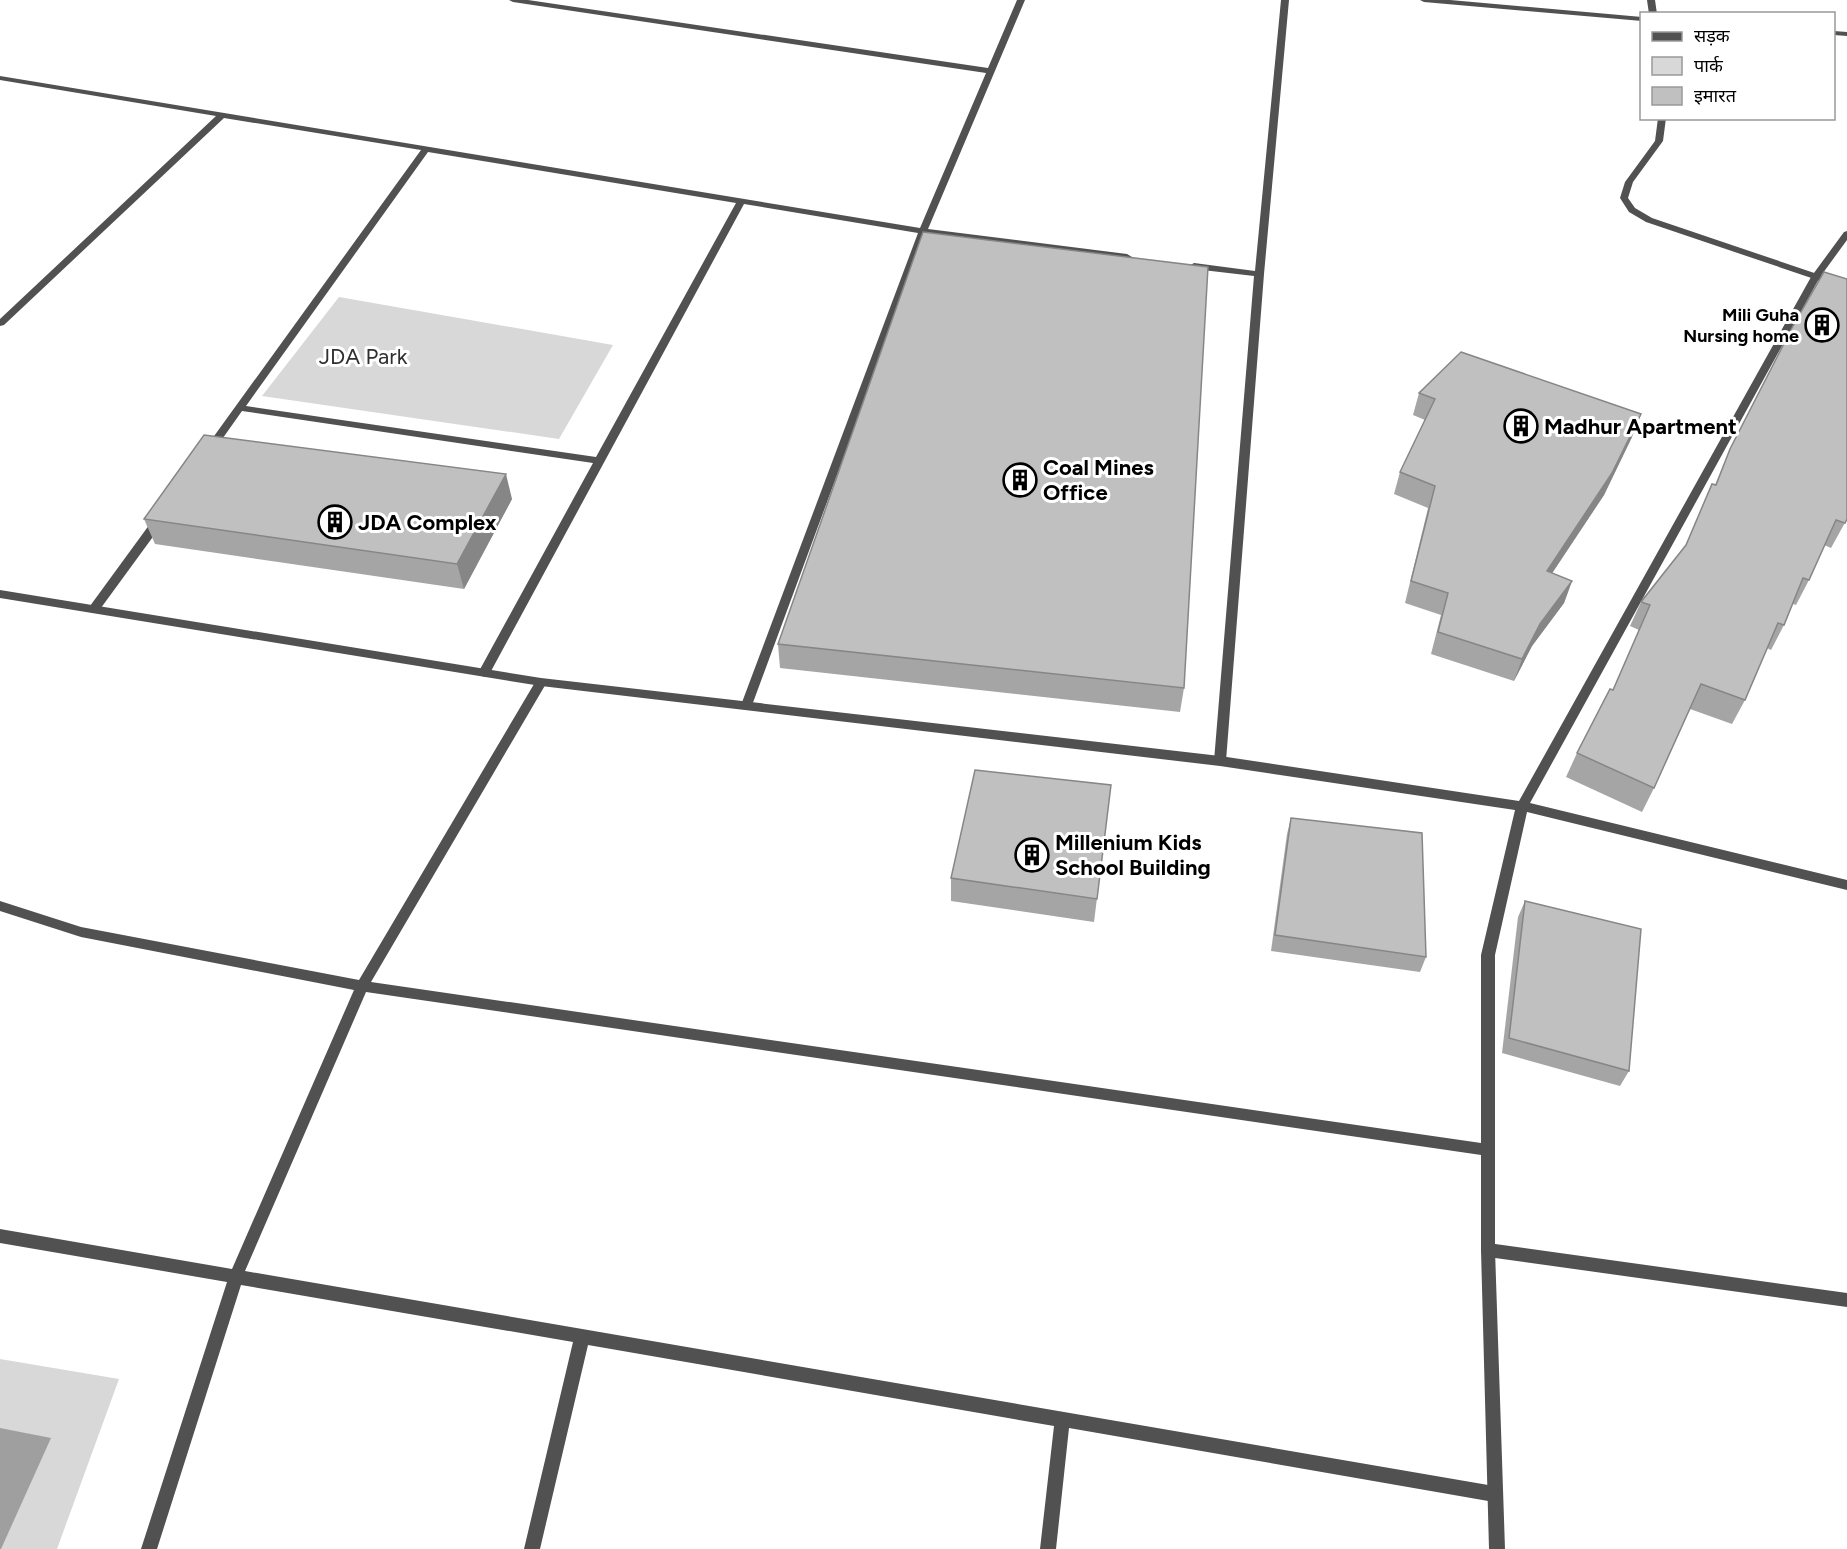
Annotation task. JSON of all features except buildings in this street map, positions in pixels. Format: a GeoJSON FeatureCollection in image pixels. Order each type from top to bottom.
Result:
{"type":"FeatureCollection","features":[{"type":"Feature","properties":{"kind":"street"},"geometry":{"type":"LineString","coordinates":[[513,0],[992,71]]}},
{"type":"Feature","properties":{"kind":"street"},"geometry":{"type":"LineString","coordinates":[[747,705],[923,231],[1021,0]]}},
{"type":"Feature","properties":{"kind":"street"},"geometry":{"type":"LineString","coordinates":[[1220,761],[1259,274],[1285,0]]}},
{"type":"Feature","properties":{"kind":"street"},"geometry":{"type":"LineString","coordinates":[[1424,0],[1640,19]]}},
{"type":"Feature","properties":{"kind":"street"},"geometry":{"type":"LineString","coordinates":[[4,79],[923,231],[1143,259]]}},
{"type":"Feature","properties":{"kind":"street"},"geometry":{"type":"LineString","coordinates":[[2,323],[221,116]]}},
{"type":"Feature","properties":{"kind":"street"},"geometry":{"type":"LineString","coordinates":[[1662,120],[1659,141],[1629,182],[1624,198],[1632,210],[1650,219],[1847,287]]}},
{"type":"Feature","properties":{"kind":"street"},"geometry":{"type":"LineString","coordinates":[[205,456],[426,149]]}},
{"type":"Feature","properties":{"kind":"street"},"geometry":{"type":"LineString","coordinates":[[484,673],[741,201]]}},
{"type":"Feature","properties":{"kind":"street"},"geometry":{"type":"LineString","coordinates":[[1497,1549],[1488,1250],[1488,955],[1522,806],[1816,277],[1847,234]]}},
{"type":"Feature","properties":{"kind":"street"},"geometry":{"type":"LineString","coordinates":[[1189,265],[1259,274]]}},
{"type":"Feature","properties":{"kind":"street"},"geometry":{"type":"LineString","coordinates":[[240,408],[600,461]]}},
{"type":"Feature","properties":{"kind":"street"},"geometry":{"type":"LineString","coordinates":[[94,609],[164,514]]}},
{"type":"Feature","properties":{"kind":"street"},"geometry":{"type":"LineString","coordinates":[[0,594],[541,682],[1220,761],[1522,806],[1847,885]]}},
{"type":"Feature","properties":{"kind":"street"},"geometry":{"type":"LineString","coordinates":[[148,1549],[236,1276],[362,986],[541,682]]}},
{"type":"Feature","properties":{"kind":"street"},"geometry":{"type":"LineString","coordinates":[[0,906],[81,932],[362,986],[1488,1150]]}},
{"type":"Feature","properties":{"kind":"street"},"geometry":{"type":"LineString","coordinates":[[0,1236],[1494,1494]]}},
{"type":"Feature","properties":{"kind":"street"},"geometry":{"type":"LineString","coordinates":[[1488,1250],[1847,1300]]}},
{"type":"Feature","properties":{"kind":"street"},"geometry":{"type":"LineString","coordinates":[[532,1549],[582,1336]]}},
{"type":"Feature","properties":{"kind":"street"},"geometry":{"type":"LineString","coordinates":[[1048,1549],[1062,1420]]}},
{"type":"Feature","properties":{"kind":"green space","name":"JDA Park"},"geometry":{"type":"Polygon","coordinates":[[[339,297],[613,345],[559,439],[262,396],[339,297]]]}},
{"type":"Feature","properties":{"kind":"green space"},"geometry":{"type":"Polygon","coordinates":[[[0,1359],[119,1379],[57,1549],[0,1549],[0,1359]]]}},
{"type":"Feature","properties":{"kind":"shaded area"},"geometry":{"type":"Polygon","coordinates":[[[0,1428],[51,1438],[1,1549],[0,1549],[0,1428]]]}},
{"type":"Feature","properties":{"kind":"place","name":"Mili Guha Nursing home"},"geometry":{"type":"Point","coordinates":[1822,325]}},
{"type":"Feature","properties":{"kind":"place","name":"Madhur Apartment"},"geometry":{"type":"Point","coordinates":[1521,426]}},
{"type":"Feature","properties":{"kind":"place","name":"Coal Mines Office"},"geometry":{"type":"Point","coordinates":[1020,480]}},
{"type":"Feature","properties":{"kind":"place","name":"JDA Complex"},"geometry":{"type":"Point","coordinates":[335,522]}},
{"type":"Feature","properties":{"kind":"place","name":"Millenium Kids School Building"},"geometry":{"type":"Point","coordinates":[1032,855]}}]}
